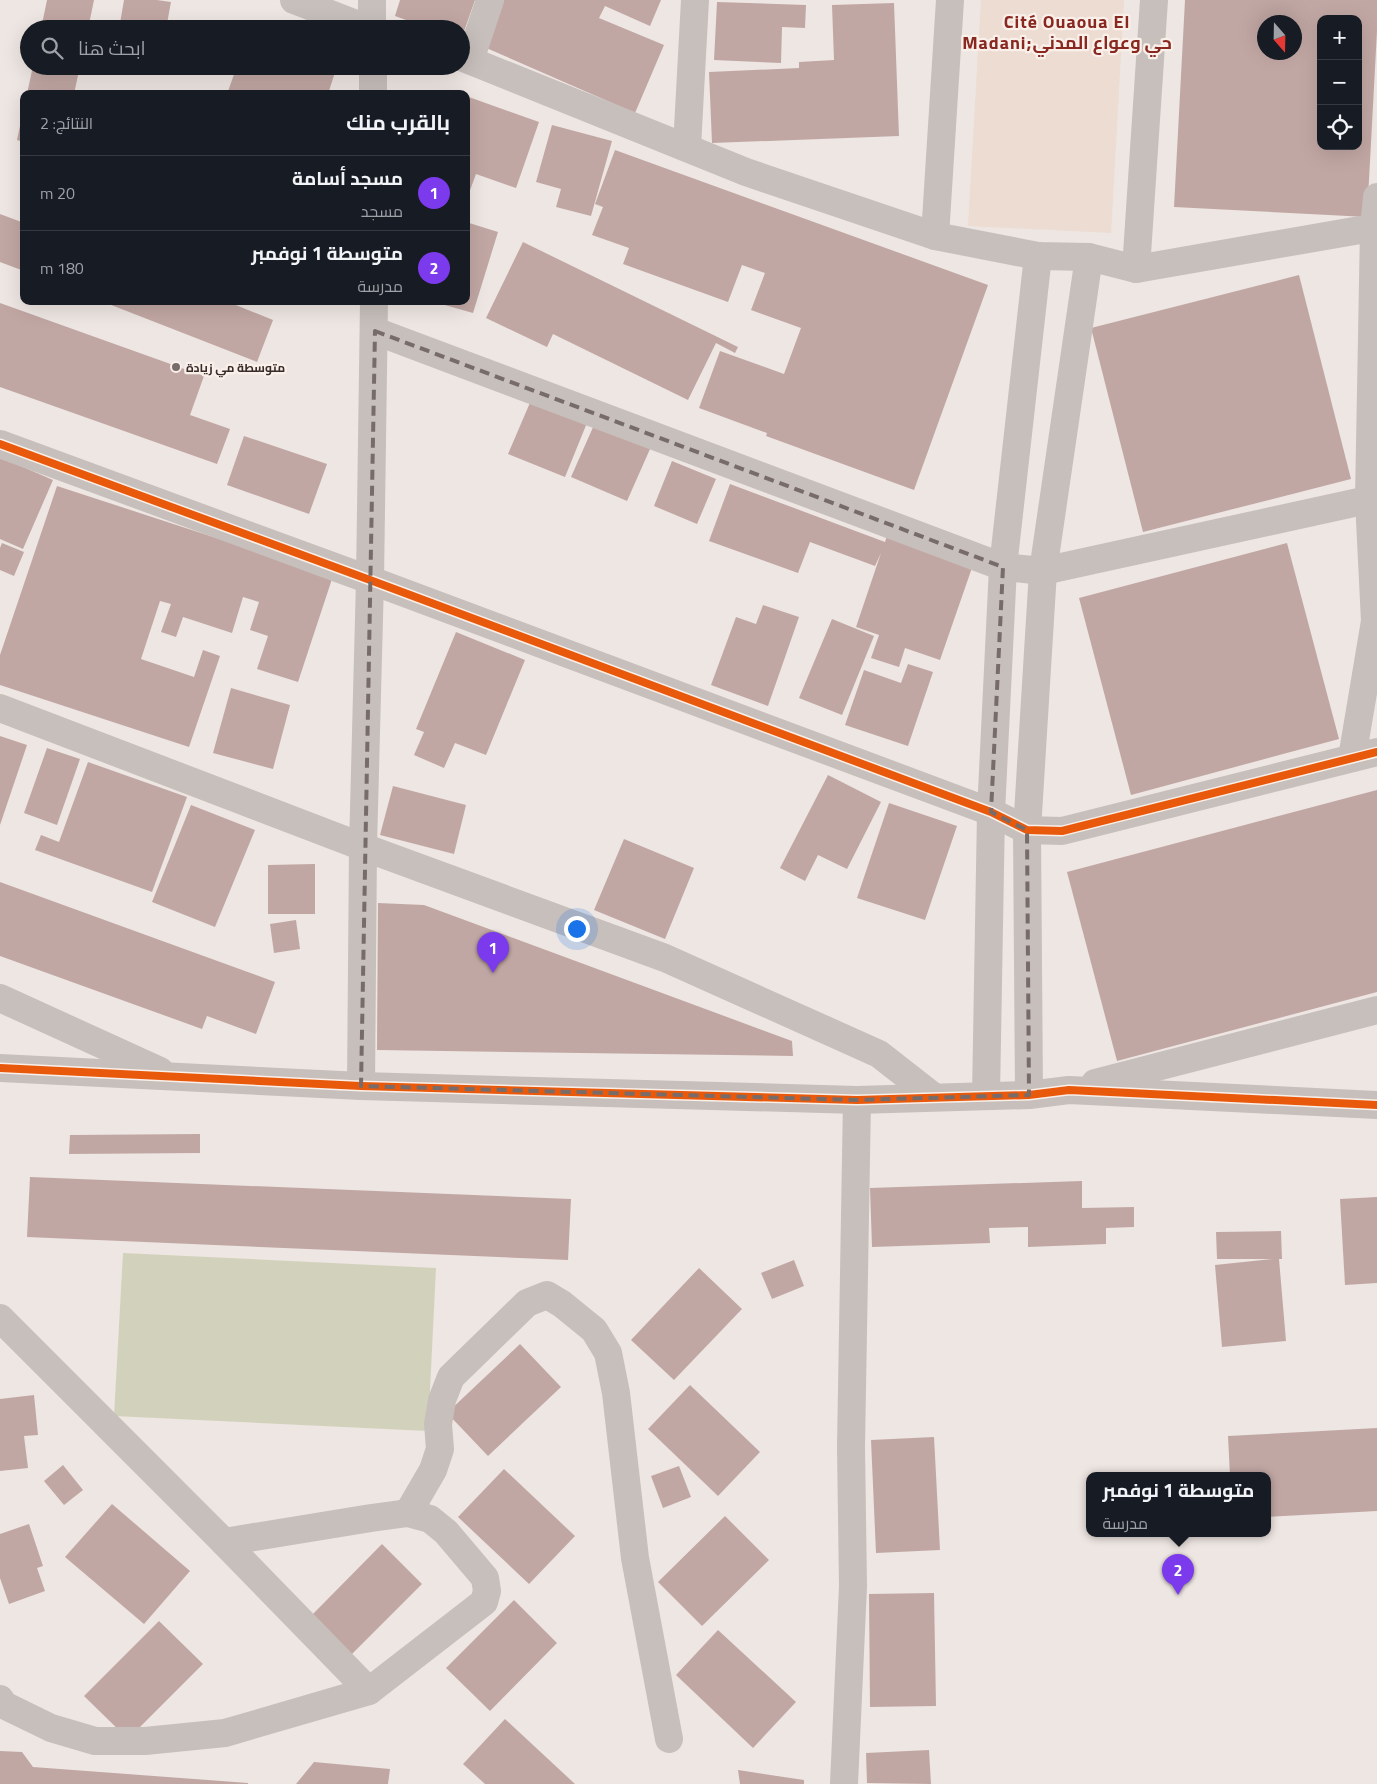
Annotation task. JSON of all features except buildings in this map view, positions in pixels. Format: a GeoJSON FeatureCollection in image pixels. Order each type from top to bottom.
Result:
{"type":"FeatureCollection","features":[{"type":"Feature","properties":{"kind":"street"},"geometry":{"type":"LineString","coordinates":[[294,0],[347,20]]}},
{"type":"Feature","properties":{"kind":"street"},"geometry":{"type":"LineString","coordinates":[[371,20],[372,0]]}},
{"type":"Feature","properties":{"kind":"street"},"geometry":{"type":"LineString","coordinates":[[470,49],[490,0]]}},
{"type":"Feature","properties":{"kind":"street"},"geometry":{"type":"LineString","coordinates":[[687,147],[695,0]]}},
{"type":"Feature","properties":{"kind":"street"},"geometry":{"type":"LineString","coordinates":[[935,236],[950,0]]}},
{"type":"Feature","properties":{"kind":"street"},"geometry":{"type":"LineString","coordinates":[[1136,269],[1154,0]]}},
{"type":"Feature","properties":{"kind":"street"},"geometry":{"type":"LineString","coordinates":[[470,61],[746,172],[935,236],[1038,256],[1090,257],[1136,269],[1376,227]]}},
{"type":"Feature","properties":{"kind":"street"},"geometry":{"type":"LineString","coordinates":[[373,75],[373,90]]}},
{"type":"Feature","properties":{"kind":"street"},"geometry":{"type":"LineString","coordinates":[[0,444],[992,812],[1027,830],[1062,831],[1364,755],[1376,620],[1373,499],[1377,197]]}},
{"type":"Feature","properties":{"kind":"street"},"geometry":{"type":"LineString","coordinates":[[986,1096],[992,812],[1003,567],[1038,256]]}},
{"type":"Feature","properties":{"kind":"street"},"geometry":{"type":"LineString","coordinates":[[1029,1095],[1027,830],[1043,571],[1090,257]]}},
{"type":"Feature","properties":{"kind":"street"},"geometry":{"type":"LineString","coordinates":[[361,1086],[363,847],[370,580],[374,305]]}},
{"type":"Feature","properties":{"kind":"street"},"geometry":{"type":"LineString","coordinates":[[375,331],[1003,567],[1043,571],[1373,499]]}},
{"type":"Feature","properties":{"kind":"street"},"geometry":{"type":"LineString","coordinates":[[0,708],[363,847],[665,958],[879,1054],[934,1097]]}},
{"type":"Feature","properties":{"kind":"street"},"geometry":{"type":"LineString","coordinates":[[0,998],[176,1078]]}},
{"type":"Feature","properties":{"kind":"street"},"geometry":{"type":"LineString","coordinates":[[0,1068],[361,1086],[858,1100],[1029,1095],[1069,1090],[1377,1010]]}},
{"type":"Feature","properties":{"kind":"street"},"geometry":{"type":"LineString","coordinates":[[1069,1090],[1377,1105]]}},
{"type":"Feature","properties":{"kind":"street"},"geometry":{"type":"LineString","coordinates":[[844,1784],[853,1586],[851,1447],[858,1100]]}},
{"type":"Feature","properties":{"kind":"street"},"geometry":{"type":"LineString","coordinates":[[408,1513],[433,1470],[440,1449],[438,1424],[442,1400],[451,1377],[527,1303],[547,1295],[562,1304],[594,1330],[608,1353],[616,1394],[635,1558],[669,1739]]}},
{"type":"Feature","properties":{"kind":"street"},"geometry":{"type":"LineString","coordinates":[[0,1318],[224,1542],[369,1691]]}},
{"type":"Feature","properties":{"kind":"street"},"geometry":{"type":"LineString","coordinates":[[0,1699],[4,1705],[51,1728],[95,1741],[145,1741],[225,1733],[369,1691],[484,1602],[487,1591],[486,1578],[446,1532],[430,1519],[408,1513],[224,1542]]}},
{"type":"Feature","properties":{"kind":"highlighted area"},"geometry":{"type":"Polygon","coordinates":[[[375,331],[1003,567],[991,812],[1027,830],[1029,1095],[857,1100],[361,1086],[375,331]]]}},
{"type":"Feature","properties":{"kind":"green space"},"geometry":{"type":"Polygon","coordinates":[[[123,1253],[436,1268],[428,1431],[114,1416],[123,1253]]]}},
{"type":"Feature","properties":{"kind":"shaded area"},"geometry":{"type":"Polygon","coordinates":[[[981,0],[1124,0],[1111,233],[968,226],[981,0]]]}},
{"type":"Feature","properties":{"kind":"cycle path"},"geometry":{"type":"LineString","coordinates":[[0,444],[991,812],[1027,830],[1062,831],[1377,752]]}},
{"type":"Feature","properties":{"kind":"cycle path"},"geometry":{"type":"LineString","coordinates":[[0,1068],[361,1086],[857,1100],[1029,1095],[1069,1090],[1377,1105]]}},
{"type":"Feature","properties":{"kind":"place","name":"متوسطة مي زيادة"},"geometry":{"type":"Point","coordinates":[176,367]}},
{"type":"Feature","properties":{"kind":"place","name":"مسجد أسامة"},"geometry":{"type":"Point","coordinates":[493,973]}},
{"type":"Feature","properties":{"kind":"place","name":"متوسطة 1 نوفمبر"},"geometry":{"type":"Point","coordinates":[1178,1595]}},
{"type":"Feature","properties":{"kind":"district","name":"Cité Ouaoua El Madani;حي وعواع المدني"},"geometry":{"type":"Point","coordinates":[1067,31]}}]}
